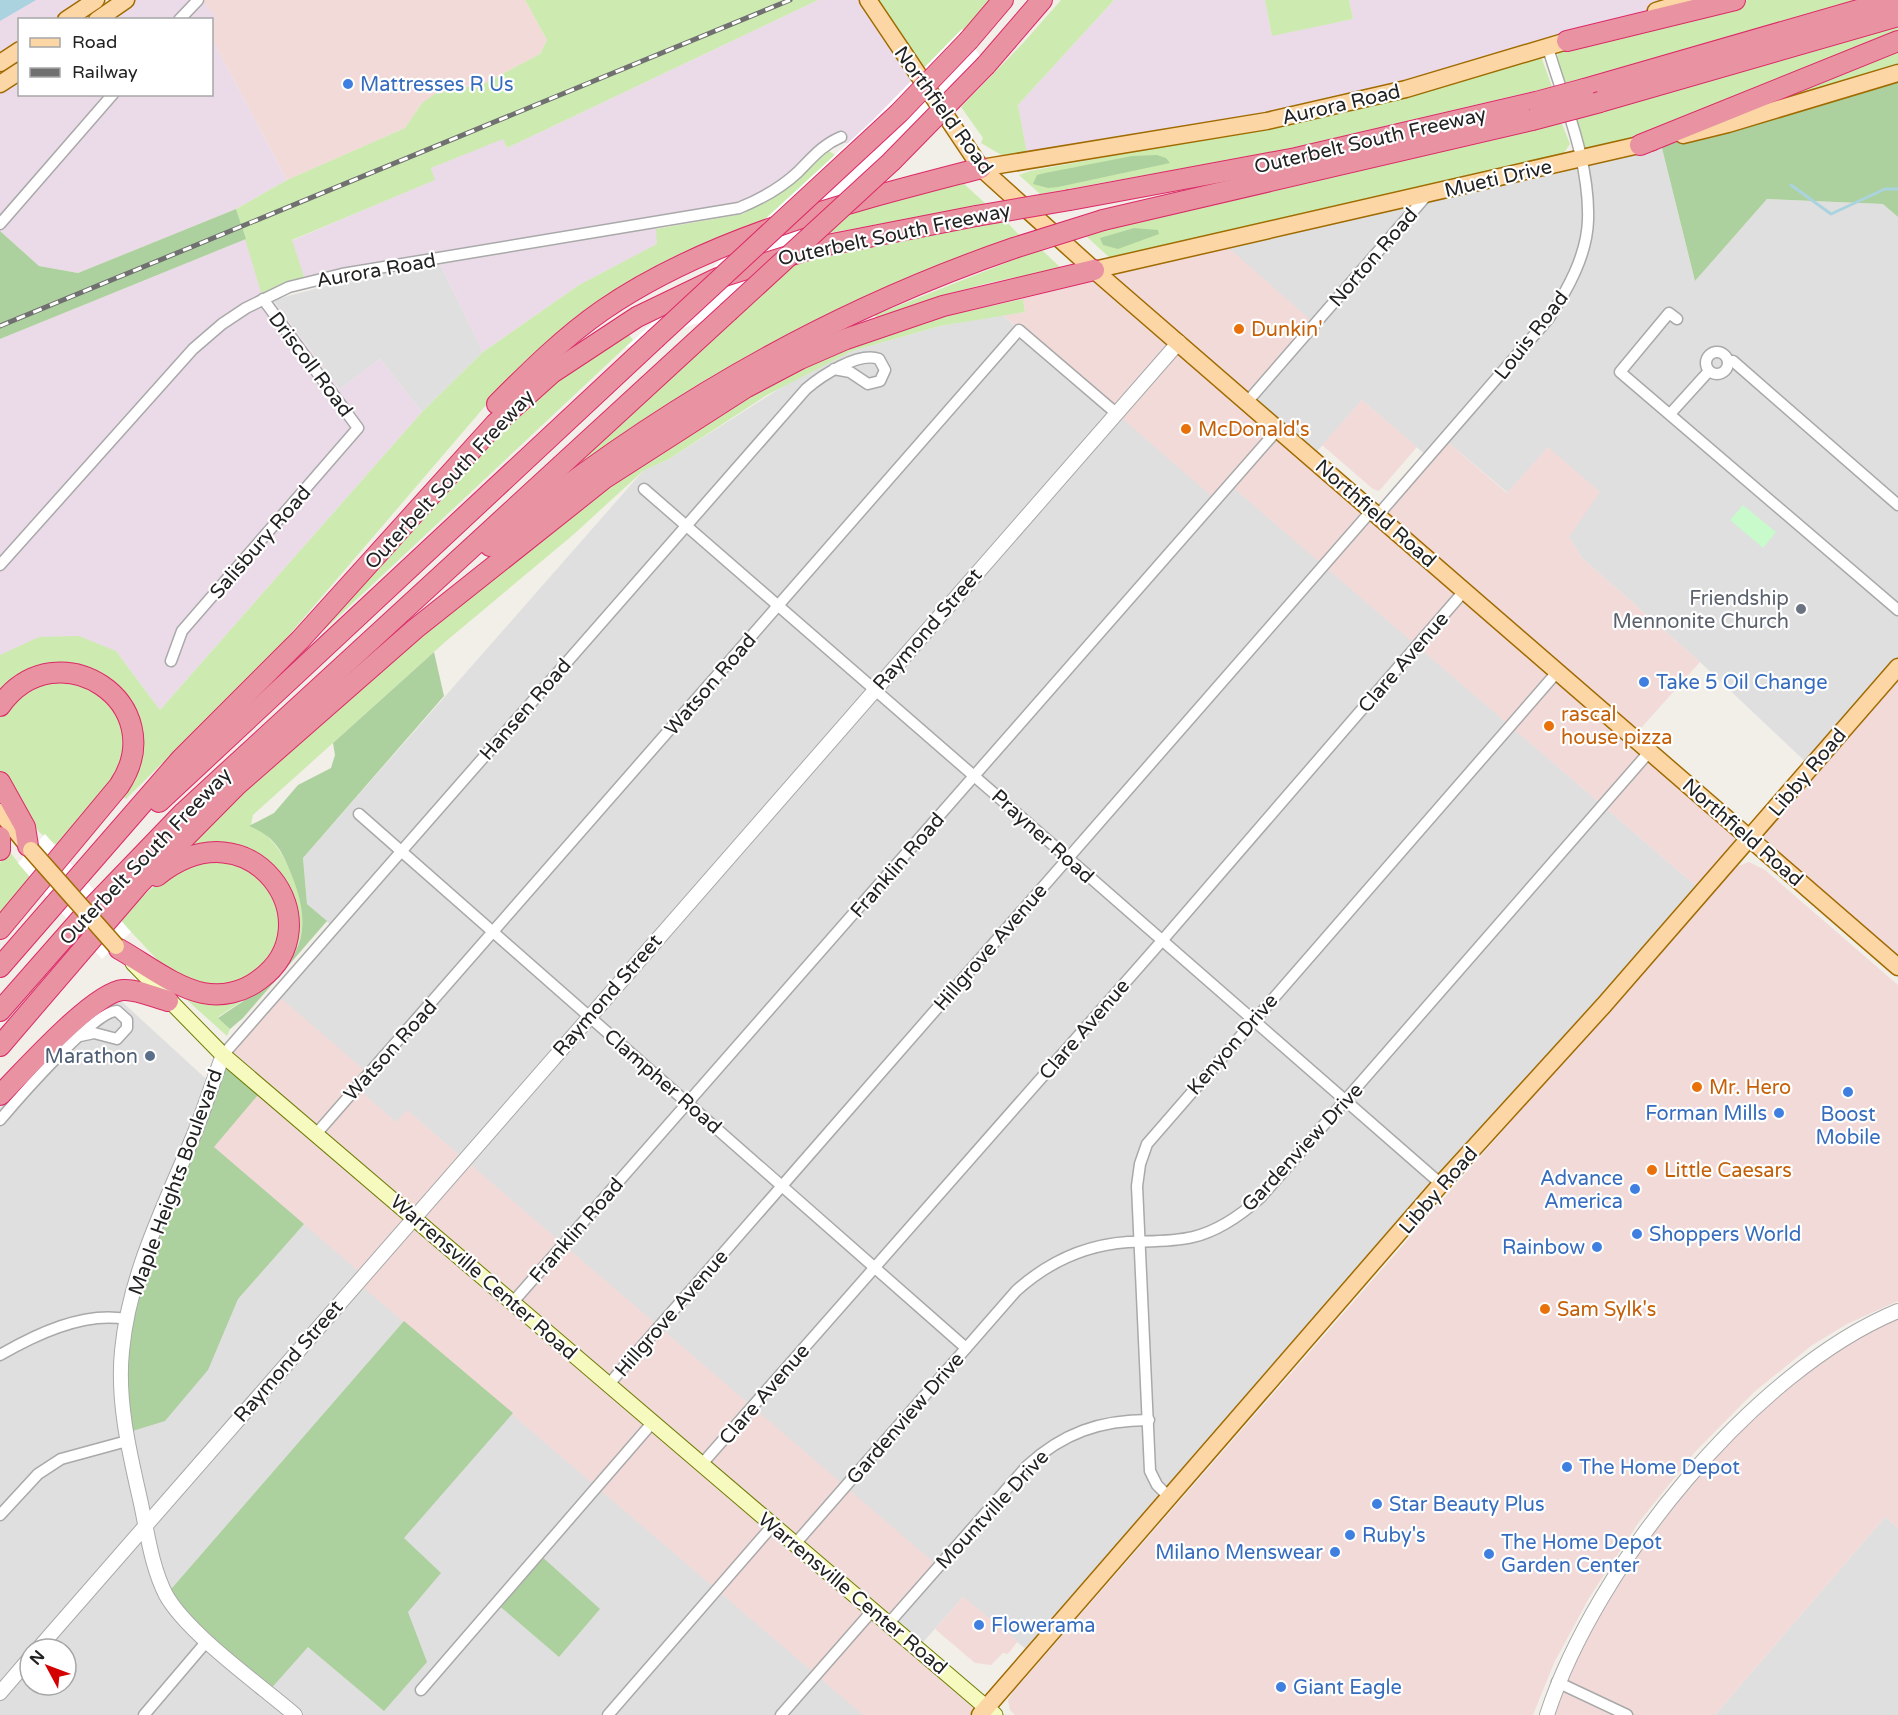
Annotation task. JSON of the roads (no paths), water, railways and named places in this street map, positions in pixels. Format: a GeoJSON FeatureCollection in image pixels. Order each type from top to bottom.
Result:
{"type":"FeatureCollection","features":[{"type":"Feature","properties":{"kind":"highway","name":"Outerbelt South Freeway"},"geometry":{"type":"LineString","coordinates":[[81,876],[480,500],[899,113],[969,40],[1003,0]]}},
{"type":"Feature","properties":{"kind":"highway","name":"Outerbelt South Freeway"},"geometry":{"type":"LineString","coordinates":[[0,1011],[79,921],[165,830],[891,162],[986,65],[1042,0]]}},
{"type":"Feature","properties":{"kind":"highway"},"geometry":{"type":"LineString","coordinates":[[1567,41],[1735,0]]}},
{"type":"Feature","properties":{"kind":"highway","name":"Outerbelt South Freeway"},"geometry":{"type":"LineString","coordinates":[[377,635],[587,470],[704,392],[772,353],[853,313],[959,268],[1103,220],[1534,111],[1584,89],[1893,0]]}},
{"type":"Feature","properties":{"kind":"highway","name":"Outerbelt South Freeway"},"geometry":{"type":"LineString","coordinates":[[0,967],[181,759],[284,657],[495,424],[533,388],[573,357],[651,309],[718,278],[789,254],[865,236],[1296,158],[1534,111],[1600,102],[1898,16]]}},
{"type":"Feature","properties":{"kind":"highway"},"geometry":{"type":"LineString","coordinates":[[1640,145],[1898,41]]}},
{"type":"Feature","properties":{"kind":"highway"},"geometry":{"type":"LineString","coordinates":[[420,507],[459,447],[532,369],[603,310],[644,284],[679,266],[777,228],[873,196],[981,168]]}},
{"type":"Feature","properties":{"kind":"highway"},"geometry":{"type":"LineString","coordinates":[[0,1046],[139,884],[199,822],[322,708],[568,504],[664,438],[746,388],[800,359],[856,336],[943,306],[1094,270]]}},
{"type":"Feature","properties":{"kind":"highway"},"geometry":{"type":"LineString","coordinates":[[0,706],[18,686],[29,679],[50,673],[77,674],[103,685],[124,707],[133,735],[134,749],[127,774],[119,786],[0,929]]}},
{"type":"Feature","properties":{"kind":"highway"},"geometry":{"type":"LineString","coordinates":[[0,782],[25,827],[30,848]]}},
{"type":"Feature","properties":{"kind":"highway"},"geometry":{"type":"LineString","coordinates":[[0,837],[0,850]]}},
{"type":"Feature","properties":{"kind":"highway"},"geometry":{"type":"LineString","coordinates":[[116,912],[158,875],[180,861],[206,852],[223,851],[249,858],[270,875],[283,894],[289,924],[282,951],[263,977],[243,989],[222,994],[190,989],[117,947]]}},
{"type":"Feature","properties":{"kind":"highway"},"geometry":{"type":"LineString","coordinates":[[0,1095],[85,1012],[106,996],[122,990],[168,1000]]}},
{"type":"Feature","properties":{"kind":"main road"},"geometry":{"type":"LineString","coordinates":[[69,18],[96,0]]}},
{"type":"Feature","properties":{"kind":"main road"},"geometry":{"type":"LineString","coordinates":[[100,18],[126,0]]}},
{"type":"Feature","properties":{"kind":"main road","name":"Northfield Road"},"geometry":{"type":"LineString","coordinates":[[868,0],[981,168],[1094,270],[1248,401],[1898,968]]}},
{"type":"Feature","properties":{"kind":"main road","name":"Aurora Road"},"geometry":{"type":"LineString","coordinates":[[981,168],[1267,121],[1406,89],[1548,48],[1622,21],[1691,0]]}},
{"type":"Feature","properties":{"kind":"main road"},"geometry":{"type":"LineString","coordinates":[[0,63],[18,51]]}},
{"type":"Feature","properties":{"kind":"main road"},"geometry":{"type":"LineString","coordinates":[[0,84],[18,72]]}},
{"type":"Feature","properties":{"kind":"main road","name":"Mueti Drive"},"geometry":{"type":"LineString","coordinates":[[1094,270],[1728,124],[1898,73]]}},
{"type":"Feature","properties":{"kind":"main road","name":"Libby Road"},"geometry":{"type":"LineString","coordinates":[[987,1713],[1441,1184],[1750,839],[1898,667]]}},
{"type":"Feature","properties":{"kind":"main road","name":"Warrensville Center Road"},"geometry":{"type":"LineString","coordinates":[[0,812],[117,947],[223,1055],[889,1623],[987,1713]]}},
{"type":"Feature","properties":{"kind":"street"},"geometry":{"type":"LineString","coordinates":[[181,18],[198,0]]}},
{"type":"Feature","properties":{"kind":"street","name":"Louis Road"},"geometry":{"type":"LineString","coordinates":[[1375,512],[1549,318],[1569,286],[1582,249],[1588,220],[1585,182],[1548,48]]}},
{"type":"Feature","properties":{"kind":"street"},"geometry":{"type":"LineString","coordinates":[[0,224],[110,96]]}},
{"type":"Feature","properties":{"kind":"street","name":"Aurora Road"},"geometry":{"type":"LineString","coordinates":[[0,565],[193,349],[222,324],[263,299],[290,287],[342,274],[739,208],[759,200],[780,187],[825,144],[841,137]]}},
{"type":"Feature","properties":{"kind":"street","name":"Norton Road"},"geometry":{"type":"LineString","coordinates":[[1248,401],[1428,194]]}},
{"type":"Feature","properties":{"kind":"street","name":"Driscoll Road"},"geometry":{"type":"LineString","coordinates":[[263,299],[358,428]]}},
{"type":"Feature","properties":{"kind":"street"},"geometry":{"type":"LineString","coordinates":[[1677,320],[1669,313],[1620,372],[1898,610]]}},
{"type":"Feature","properties":{"kind":"street","name":"Watson Road"},"geometry":{"type":"LineString","coordinates":[[316,1134],[495,932],[1018,330],[1116,413]]}},
{"type":"Feature","properties":{"kind":"street","name":"Raymond Street"},"geometry":{"type":"LineString","coordinates":[[48,1637],[1179,342]]}},
{"type":"Feature","properties":{"kind":"street"},"geometry":{"type":"LineString","coordinates":[[1709,371],[1706,364],[1710,354],[1720,352],[1728,361],[1733,361],[1898,505]]}},
{"type":"Feature","properties":{"kind":"street"},"geometry":{"type":"LineString","coordinates":[[1709,371],[1722,373],[1728,366],[1728,361]]}},
{"type":"Feature","properties":{"kind":"street","name":"Hansen Road"},"geometry":{"type":"LineString","coordinates":[[223,1055],[806,389],[834,369]]}},
{"type":"Feature","properties":{"kind":"street"},"geometry":{"type":"LineString","coordinates":[[1670,414],[1709,371]]}},
{"type":"Feature","properties":{"kind":"street","name":"Salisbury Road"},"geometry":{"type":"LineString","coordinates":[[171,661],[182,631],[358,428]]}},
{"type":"Feature","properties":{"kind":"street","name":"Franklin Road"},"geometry":{"type":"LineString","coordinates":[[513,1302],[1279,428]]}},
{"type":"Feature","properties":{"kind":"street","name":"Prayner Road"},"geometry":{"type":"LineString","coordinates":[[644,489],[976,775],[1066,859],[1163,940],[1441,1184]]}},
{"type":"Feature","properties":{"kind":"street","name":"Hillgrove Avenue"},"geometry":{"type":"LineString","coordinates":[[609,1384],[1066,859],[1375,512]]}},
{"type":"Feature","properties":{"kind":"street","name":"Clare Avenue"},"geometry":{"type":"LineString","coordinates":[[701,1465],[1163,940],[1465,590]]}},
{"type":"Feature","properties":{"kind":"street","name":"Kenyon Drive"},"geometry":{"type":"LineString","coordinates":[[1171,1499],[1157,1485],[1150,1471],[1137,1186],[1140,1164],[1147,1144],[1558,671]]}},
{"type":"Feature","properties":{"kind":"street","name":"Gardenview Drive"},"geometry":{"type":"LineString","coordinates":[[795,1544],[1016,1291],[1043,1269],[1072,1254],[1090,1248],[1194,1237],[1213,1230],[1245,1211],[1275,1183],[1650,751]]}},
{"type":"Feature","properties":{"kind":"street","name":"Clampher Road"},"geometry":{"type":"LineString","coordinates":[[359,814],[966,1348]]}},
{"type":"Feature","properties":{"kind":"street"},"geometry":{"type":"LineString","coordinates":[[0,1120],[80,1036]]}},
{"type":"Feature","properties":{"kind":"street","name":"Maple Heights Boulevard"},"geometry":{"type":"LineString","coordinates":[[223,1055],[195,1132],[161,1210],[139,1272],[126,1319],[121,1376],[127,1441],[156,1569],[166,1595],[190,1625],[207,1641],[295,1715]]}},
{"type":"Feature","properties":{"kind":"street"},"geometry":{"type":"LineString","coordinates":[[1547,1715],[1557,1682],[1573,1648],[1648,1528],[1711,1455],[1742,1421],[1792,1375],[1831,1347],[1898,1311]]}},
{"type":"Feature","properties":{"kind":"street"},"geometry":{"type":"LineString","coordinates":[[0,1355],[42,1333],[62,1327],[105,1318],[126,1319]]}},
{"type":"Feature","properties":{"kind":"street","name":"Mountville Drive"},"geometry":{"type":"LineString","coordinates":[[889,1623],[1027,1466],[1047,1448],[1074,1432],[1100,1424],[1149,1420]]}},
{"type":"Feature","properties":{"kind":"street"},"geometry":{"type":"LineString","coordinates":[[421,1690],[653,1422]]}},
{"type":"Feature","properties":{"kind":"street"},"geometry":{"type":"LineString","coordinates":[[0,1515],[38,1474],[61,1459],[127,1441]]}},
{"type":"Feature","properties":{"kind":"street"},"geometry":{"type":"LineString","coordinates":[[608,1715],[773,1525]]}},
{"type":"Feature","properties":{"kind":"street"},"geometry":{"type":"LineString","coordinates":[[781,1715],[873,1610]]}},
{"type":"Feature","properties":{"kind":"street"},"geometry":{"type":"LineString","coordinates":[[144,1715],[207,1641]]}},
{"type":"Feature","properties":{"kind":"street"},"geometry":{"type":"LineString","coordinates":[[0,1693],[18,1672]]}},
{"type":"Feature","properties":{"kind":"street"},"geometry":{"type":"LineString","coordinates":[[1557,1682],[1627,1715]]}},
{"type":"Feature","properties":{"kind":"water"},"geometry":{"type":"Polygon","coordinates":[[[0,0],[36,0],[0,21],[0,0]]]}},
{"type":"Feature","properties":{"kind":"waterway"},"geometry":{"type":"LineString","coordinates":[[1791,185],[1831,214],[1885,189],[1898,189]]}},
{"type":"Feature","properties":{"kind":"railway"},"geometry":{"type":"LineString","coordinates":[[0,326],[790,0]]}},
{"type":"Feature","properties":{"kind":"place","name":"Mattresses R Us"},"geometry":{"type":"Point","coordinates":[348,84]}},
{"type":"Feature","properties":{"kind":"place","name":"Dunkin'"},"geometry":{"type":"Point","coordinates":[1239,329]}},
{"type":"Feature","properties":{"kind":"place","name":"McDonald's"},"geometry":{"type":"Point","coordinates":[1186,429]}},
{"type":"Feature","properties":{"kind":"place","name":"Friendship Mennonite Church"},"geometry":{"type":"Point","coordinates":[1801,609]}},
{"type":"Feature","properties":{"kind":"place","name":"Take 5 Oil Change"},"geometry":{"type":"Point","coordinates":[1644,682]}},
{"type":"Feature","properties":{"kind":"place","name":"rascal house pizza"},"geometry":{"type":"Point","coordinates":[1549,726]}},
{"type":"Feature","properties":{"kind":"place","name":"Marathon"},"geometry":{"type":"Point","coordinates":[150,1056]}},
{"type":"Feature","properties":{"kind":"place","name":"Mr. Hero"},"geometry":{"type":"Point","coordinates":[1697,1087]}},
{"type":"Feature","properties":{"kind":"place","name":"Boost Mobile"},"geometry":{"type":"Point","coordinates":[1848,1092]}},
{"type":"Feature","properties":{"kind":"place","name":"Forman Mills"},"geometry":{"type":"Point","coordinates":[1779,1113]}},
{"type":"Feature","properties":{"kind":"place","name":"Little Caesars"},"geometry":{"type":"Point","coordinates":[1652,1170]}},
{"type":"Feature","properties":{"kind":"place","name":"Advance America"},"geometry":{"type":"Point","coordinates":[1635,1189]}},
{"type":"Feature","properties":{"kind":"place","name":"Shoppers World"},"geometry":{"type":"Point","coordinates":[1637,1234]}},
{"type":"Feature","properties":{"kind":"place","name":"Rainbow"},"geometry":{"type":"Point","coordinates":[1597,1247]}},
{"type":"Feature","properties":{"kind":"place","name":"Sam Sylk's"},"geometry":{"type":"Point","coordinates":[1545,1309]}},
{"type":"Feature","properties":{"kind":"place","name":"The Home Depot"},"geometry":{"type":"Point","coordinates":[1567,1467]}},
{"type":"Feature","properties":{"kind":"place","name":"Star Beauty Plus"},"geometry":{"type":"Point","coordinates":[1377,1504]}},
{"type":"Feature","properties":{"kind":"place","name":"Ruby's"},"geometry":{"type":"Point","coordinates":[1350,1535]}},
{"type":"Feature","properties":{"kind":"place","name":"Milano Menswear"},"geometry":{"type":"Point","coordinates":[1335,1552]}},
{"type":"Feature","properties":{"kind":"place","name":"The Home Depot Garden Center"},"geometry":{"type":"Point","coordinates":[1489,1554]}},
{"type":"Feature","properties":{"kind":"place","name":"Flowerama"},"geometry":{"type":"Point","coordinates":[979,1625]}},
{"type":"Feature","properties":{"kind":"place","name":"Giant Eagle"},"geometry":{"type":"Point","coordinates":[1281,1687]}}]}
